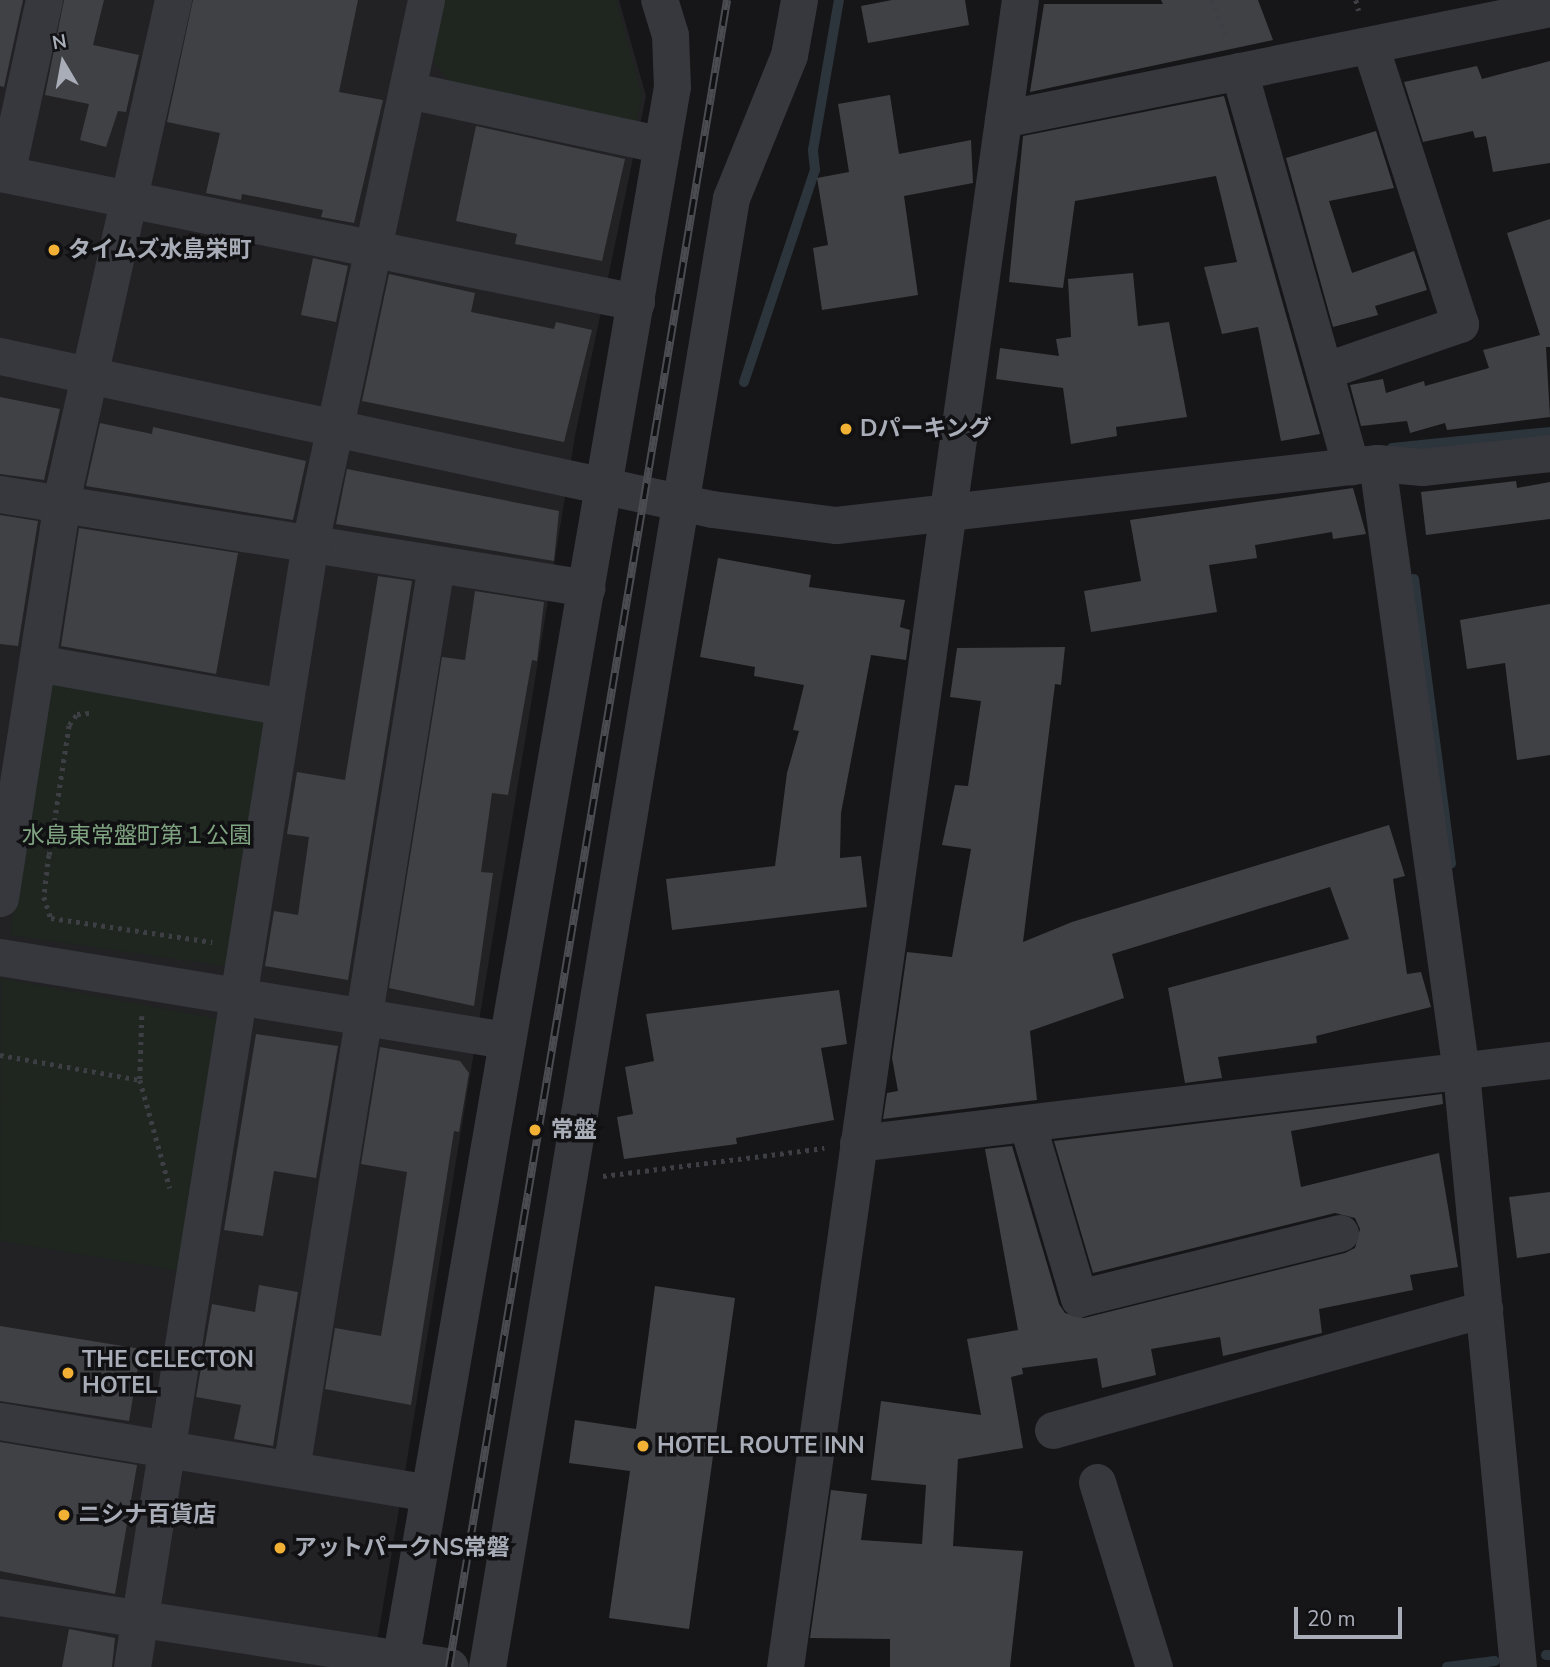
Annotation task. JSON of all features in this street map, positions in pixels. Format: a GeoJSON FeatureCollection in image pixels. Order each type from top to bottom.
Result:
{"type":"FeatureCollection","features":[{"type":"Feature","properties":{"kind":"street"},"geometry":{"type":"LineString","coordinates":[[44,0],[3,173],[636,302]]}},
{"type":"Feature","properties":{"kind":"street"},"geometry":{"type":"LineString","coordinates":[[0,898],[62,503],[173,0]]}},
{"type":"Feature","properties":{"kind":"street"},"geometry":{"type":"LineString","coordinates":[[132,1667],[310,543],[338,428],[426,0]]}},
{"type":"Feature","properties":{"kind":"street"},"geometry":{"type":"LineString","coordinates":[[399,1663],[505,1040],[606,484],[672,87],[670,34],[659,0]]}},
{"type":"Feature","properties":{"kind":"street"},"geometry":{"type":"LineString","coordinates":[[487,1667],[571,1180],[678,501],[731,198],[789,55],[799,0]]}},
{"type":"Feature","properties":{"kind":"street"},"geometry":{"type":"LineString","coordinates":[[785,1667],[950,515],[1020,0]]}},
{"type":"Feature","properties":{"kind":"street"},"geometry":{"type":"LineString","coordinates":[[1003,120],[1370,45],[1539,6]]}},
{"type":"Feature","properties":{"kind":"street"},"geometry":{"type":"LineString","coordinates":[[1324,371],[1460,324],[1370,45]]}},
{"type":"Feature","properties":{"kind":"street"},"geometry":{"type":"LineString","coordinates":[[1239,71],[1324,371],[1364,465],[1461,1072],[1518,1667]]}},
{"type":"Feature","properties":{"kind":"street"},"geometry":{"type":"LineString","coordinates":[[408,90],[662,145]]}},
{"type":"Feature","properties":{"kind":"street"},"geometry":{"type":"LineString","coordinates":[[0,356],[678,501],[836,525],[950,515],[1364,465],[1422,467],[1550,453]]}},
{"type":"Feature","properties":{"kind":"street"},"geometry":{"type":"LineString","coordinates":[[0,494],[587,589]]}},
{"type":"Feature","properties":{"kind":"street"},"geometry":{"type":"LineString","coordinates":[[291,1469],[436,565]]}},
{"type":"Feature","properties":{"kind":"street"},"geometry":{"type":"LineString","coordinates":[[37,663],[126,683],[284,707]]}},
{"type":"Feature","properties":{"kind":"street"},"geometry":{"type":"LineString","coordinates":[[0,957],[505,1040]]}},
{"type":"Feature","properties":{"kind":"street"},"geometry":{"type":"LineString","coordinates":[[858,1143],[1550,1060]]}},
{"type":"Feature","properties":{"kind":"street"},"geometry":{"type":"LineString","coordinates":[[1027,1123],[1079,1298],[1340,1233]]}},
{"type":"Feature","properties":{"kind":"street"},"geometry":{"type":"LineString","coordinates":[[1053,1430],[1484,1309]]}},
{"type":"Feature","properties":{"kind":"street"},"geometry":{"type":"LineString","coordinates":[[0,1422],[428,1493]]}},
{"type":"Feature","properties":{"kind":"street"},"geometry":{"type":"LineString","coordinates":[[1097,1482],[1154,1667]]}},
{"type":"Feature","properties":{"kind":"street"},"geometry":{"type":"LineString","coordinates":[[0,1597],[399,1663],[450,1667]]}},
{"type":"Feature","properties":{"kind":"path"},"geometry":{"type":"LineString","coordinates":[[126,683],[119,713],[80,712],[69,725],[44,906],[59,922],[203,943],[214,939]]}},
{"type":"Feature","properties":{"kind":"path"},"geometry":{"type":"LineString","coordinates":[[8,848],[49,855]]}},
{"type":"Feature","properties":{"kind":"path"},"geometry":{"type":"LineString","coordinates":[[148,981],[139,1031],[140,1080],[172,1196],[185,1213],[204,1219]]}},
{"type":"Feature","properties":{"kind":"path"},"geometry":{"type":"LineString","coordinates":[[0,1055],[140,1080]]}},
{"type":"Feature","properties":{"kind":"path"},"geometry":{"type":"LineString","coordinates":[[571,1180],[858,1143]]}},
{"type":"Feature","properties":{"kind":"shaded area"},"geometry":{"type":"Polygon","coordinates":[[[0,0],[619,0],[646,96],[575,436],[373,1667],[0,1667],[0,0]]]}},
{"type":"Feature","properties":{"kind":"green space"},"geometry":{"type":"Polygon","coordinates":[[[438,0],[616,0],[642,96],[636,122],[452,84],[435,64],[428,41],[438,0]]]}},
{"type":"Feature","properties":{"kind":"green space","name":"水島東常盤町第１公園"},"geometry":{"type":"Polygon","coordinates":[[[49,679],[267,714],[231,967],[10,935],[49,679]]]}},
{"type":"Feature","properties":{"kind":"green space"},"geometry":{"type":"Polygon","coordinates":[[[1,978],[223,1020],[185,1272],[0,1241],[1,978]]]}},
{"type":"Feature","properties":{"kind":"building"},"geometry":{"type":"Polygon","coordinates":[[[0,0],[23,0],[4,87],[0,86],[0,0]]]}},
{"type":"Feature","properties":{"kind":"building"},"geometry":{"type":"Polygon","coordinates":[[[64,0],[104,0],[93,45],[139,55],[126,112],[118,111],[106,147],[80,140],[89,104],[45,95],[64,0]]]}},
{"type":"Feature","properties":{"kind":"building"},"geometry":{"type":"Polygon","coordinates":[[[193,0],[358,0],[339,92],[383,100],[354,223],[321,217],[323,210],[242,194],[241,200],[206,193],[220,133],[167,122],[193,0]]]}},
{"type":"Feature","properties":{"kind":"building"},"geometry":{"type":"Polygon","coordinates":[[[892,0],[965,0],[969,25],[868,43],[861,6],[892,0]]]}},
{"type":"Feature","properties":{"kind":"building"},"geometry":{"type":"Polygon","coordinates":[[[1161,0],[1258,0],[1273,40],[1030,92],[1044,4],[1163,4],[1161,0]]]}},
{"type":"Feature","properties":{"kind":"building"},"geometry":{"type":"Polygon","coordinates":[[[1550,61],[1550,163],[1493,172],[1486,136],[1475,138],[1473,131],[1423,142],[1404,82],[1477,66],[1482,79],[1550,61]]]}},
{"type":"Feature","properties":{"kind":"building"},"geometry":{"type":"Polygon","coordinates":[[[890,95],[899,154],[971,140],[973,183],[904,196],[918,295],[822,310],[813,248],[828,245],[817,178],[849,172],[838,104],[890,95]]]}},
{"type":"Feature","properties":{"kind":"building"},"geometry":{"type":"Polygon","coordinates":[[[1224,96],[1320,434],[1281,441],[1258,327],[1222,334],[1204,267],[1237,262],[1216,176],[1075,201],[1063,288],[1009,282],[1023,136],[1224,96]]]}},
{"type":"Feature","properties":{"kind":"building"},"geometry":{"type":"Polygon","coordinates":[[[476,126],[625,159],[602,261],[515,244],[517,234],[456,221],[476,126]]]}},
{"type":"Feature","properties":{"kind":"building"},"geometry":{"type":"Polygon","coordinates":[[[1376,131],[1394,188],[1329,201],[1352,273],[1414,251],[1427,290],[1375,306],[1378,315],[1333,327],[1286,158],[1376,131]]]}},
{"type":"Feature","properties":{"kind":"building"},"geometry":{"type":"Polygon","coordinates":[[[1550,219],[1550,347],[1546,347],[1550,417],[1447,430],[1445,423],[1410,433],[1407,421],[1361,426],[1350,385],[1383,379],[1386,393],[1424,381],[1425,386],[1489,368],[1483,350],[1540,335],[1507,233],[1550,219]]]}},
{"type":"Feature","properties":{"kind":"building"},"geometry":{"type":"Polygon","coordinates":[[[313,258],[348,266],[336,322],[301,315],[313,258]]]}},
{"type":"Feature","properties":{"kind":"building"},"geometry":{"type":"Polygon","coordinates":[[[1133,273],[1138,326],[1169,322],[1187,417],[1116,427],[1117,436],[1071,444],[1063,388],[996,379],[1000,348],[1059,356],[1056,339],[1071,337],[1068,279],[1133,273]]]}},
{"type":"Feature","properties":{"kind":"building"},"geometry":{"type":"Polygon","coordinates":[[[389,274],[475,293],[471,312],[554,329],[556,322],[592,330],[564,442],[362,401],[389,274]]]}},
{"type":"Feature","properties":{"kind":"building"},"geometry":{"type":"Polygon","coordinates":[[[0,397],[60,409],[44,480],[0,474],[0,397]]]}},
{"type":"Feature","properties":{"kind":"building"},"geometry":{"type":"Polygon","coordinates":[[[100,423],[152,434],[153,427],[306,461],[293,520],[86,486],[100,423]]]}},
{"type":"Feature","properties":{"kind":"building"},"geometry":{"type":"Polygon","coordinates":[[[347,469],[559,511],[554,561],[336,524],[347,469]]]}},
{"type":"Feature","properties":{"kind":"building"},"geometry":{"type":"Polygon","coordinates":[[[1516,481],[1517,488],[1550,482],[1550,519],[1426,535],[1421,492],[1516,481]]]}},
{"type":"Feature","properties":{"kind":"building"},"geometry":{"type":"Polygon","coordinates":[[[1353,488],[1366,534],[1333,539],[1332,532],[1255,545],[1257,558],[1209,565],[1217,612],[1091,632],[1084,591],[1141,581],[1130,520],[1353,488]]]}},
{"type":"Feature","properties":{"kind":"building"},"geometry":{"type":"Polygon","coordinates":[[[0,515],[38,521],[18,646],[0,644],[0,515]]]}},
{"type":"Feature","properties":{"kind":"building"},"geometry":{"type":"Polygon","coordinates":[[[79,528],[238,553],[216,674],[61,646],[79,528]]]}},
{"type":"Feature","properties":{"kind":"building"},"geometry":{"type":"Polygon","coordinates":[[[718,558],[811,575],[809,587],[905,600],[900,627],[910,630],[906,660],[871,655],[841,813],[840,858],[861,856],[867,907],[672,930],[666,879],[775,866],[787,773],[799,731],[793,730],[804,685],[754,676],[755,667],[700,657],[718,558]]]}},
{"type":"Feature","properties":{"kind":"building"},"geometry":{"type":"Polygon","coordinates":[[[378,576],[412,581],[348,980],[265,966],[274,911],[298,915],[309,837],[287,834],[297,772],[345,780],[378,576]]]}},
{"type":"Feature","properties":{"kind":"building"},"geometry":{"type":"Polygon","coordinates":[[[475,591],[544,602],[537,661],[532,660],[508,795],[492,793],[481,872],[493,873],[474,1006],[389,988],[442,657],[465,660],[475,591]]]}},
{"type":"Feature","properties":{"kind":"building"},"geometry":{"type":"Polygon","coordinates":[[[1550,604],[1550,755],[1517,760],[1505,663],[1467,669],[1460,620],[1550,604]]]}},
{"type":"Feature","properties":{"kind":"building"},"geometry":{"type":"Polygon","coordinates":[[[1065,647],[1061,685],[1055,684],[1023,942],[1072,922],[1389,825],[1405,876],[1393,879],[1407,974],[1421,972],[1431,1007],[1316,1036],[1317,1043],[1218,1057],[1222,1078],[1185,1083],[1168,988],[1349,939],[1330,887],[1112,954],[1124,998],[1030,1031],[1037,1100],[883,1119],[887,1093],[898,1091],[892,1058],[907,952],[952,957],[971,849],[942,845],[955,785],[968,786],[981,701],[950,697],[957,648],[1065,647]]]}},
{"type":"Feature","properties":{"kind":"building"},"geometry":{"type":"Polygon","coordinates":[[[839,990],[847,1044],[821,1048],[834,1120],[736,1138],[737,1144],[624,1159],[617,1117],[633,1114],[625,1067],[654,1061],[646,1014],[839,990]]]}},
{"type":"Feature","properties":{"kind":"building"},"geometry":{"type":"Polygon","coordinates":[[[256,1034],[338,1046],[316,1178],[274,1171],[263,1236],[224,1230],[256,1034]]]}},
{"type":"Feature","properties":{"kind":"building"},"geometry":{"type":"Polygon","coordinates":[[[380,1047],[460,1061],[469,1073],[459,1132],[454,1131],[411,1405],[325,1389],[335,1328],[381,1336],[394,1257],[407,1172],[361,1164],[380,1047]]]}},
{"type":"Feature","properties":{"kind":"building"},"geometry":{"type":"Polygon","coordinates":[[[1442,1094],[1443,1104],[1291,1131],[1301,1187],[1439,1153],[1458,1267],[1410,1275],[1413,1290],[1319,1309],[1322,1333],[1223,1356],[1220,1337],[1151,1349],[1156,1375],[1102,1388],[1097,1358],[1022,1368],[1023,1374],[1011,1377],[1023,1448],[958,1459],[953,1546],[1023,1551],[1010,1667],[890,1667],[890,1639],[810,1638],[831,1490],[867,1494],[861,1540],[922,1544],[926,1485],[871,1480],[881,1401],[981,1415],[967,1339],[1018,1330],[985,1149],[1012,1146],[1059,1304],[1065,1313],[1084,1318],[1345,1253],[1355,1248],[1360,1229],[1355,1218],[1335,1213],[1093,1273],[1054,1141],[1442,1094]]]}},
{"type":"Feature","properties":{"kind":"building"},"geometry":{"type":"Polygon","coordinates":[[[1550,1192],[1550,1253],[1517,1258],[1509,1197],[1550,1192]]]}},
{"type":"Feature","properties":{"kind":"building"},"geometry":{"type":"Polygon","coordinates":[[[259,1285],[298,1292],[273,1446],[234,1439],[241,1405],[196,1397],[212,1304],[255,1312],[259,1285]]]}},
{"type":"Feature","properties":{"kind":"building","name":"HOTEL ROUTE INN"},"geometry":{"type":"Polygon","coordinates":[[[655,1286],[735,1298],[689,1629],[609,1618],[630,1471],[569,1463],[575,1420],[636,1429],[655,1286]]]}},
{"type":"Feature","properties":{"kind":"building","name":"THE CELECTON HOTEL"},"geometry":{"type":"Polygon","coordinates":[[[0,1326],[141,1349],[129,1421],[0,1401],[0,1326]]]}},
{"type":"Feature","properties":{"kind":"building","name":"ニシナ百貨店"},"geometry":{"type":"Polygon","coordinates":[[[0,1442],[137,1465],[115,1594],[0,1571],[0,1442]]]}},
{"type":"Feature","properties":{"kind":"building"},"geometry":{"type":"Polygon","coordinates":[[[69,1629],[115,1638],[112,1667],[62,1667],[69,1629]]]}},
{"type":"Feature","properties":{"kind":"waterway"},"geometry":{"type":"LineString","coordinates":[[744,382],[815,170],[813,150],[839,0]]}},
{"type":"Feature","properties":{"kind":"waterway"},"geometry":{"type":"LineString","coordinates":[[1392,448],[1550,432]]}},
{"type":"Feature","properties":{"kind":"waterway"},"geometry":{"type":"LineString","coordinates":[[1414,579],[1451,864]]}},
{"type":"Feature","properties":{"kind":"waterway"},"geometry":{"type":"LineString","coordinates":[[1447,1667],[1495,1661]]}},
{"type":"Feature","properties":{"kind":"railway"},"geometry":{"type":"LineString","coordinates":[[449,1667],[727,0]]}},
{"type":"Feature","properties":{"kind":"place","name":"タイムズ水島栄町"},"geometry":{"type":"Point","coordinates":[54,250]}},
{"type":"Feature","properties":{"kind":"place","name":"Dパーキング"},"geometry":{"type":"Point","coordinates":[846,429]}},
{"type":"Feature","properties":{"kind":"place","name":"常盤"},"geometry":{"type":"Point","coordinates":[535,1130]}},
{"type":"Feature","properties":{"kind":"place","name":"THE CELECTON HOTEL"},"geometry":{"type":"Point","coordinates":[68,1373]}},
{"type":"Feature","properties":{"kind":"place","name":"HOTEL ROUTE INN"},"geometry":{"type":"Point","coordinates":[643,1446]}},
{"type":"Feature","properties":{"kind":"place","name":"ニシナ百貨店"},"geometry":{"type":"Point","coordinates":[64,1515]}},
{"type":"Feature","properties":{"kind":"place","name":"アットパークNS常磐"},"geometry":{"type":"Point","coordinates":[280,1548]}}]}
